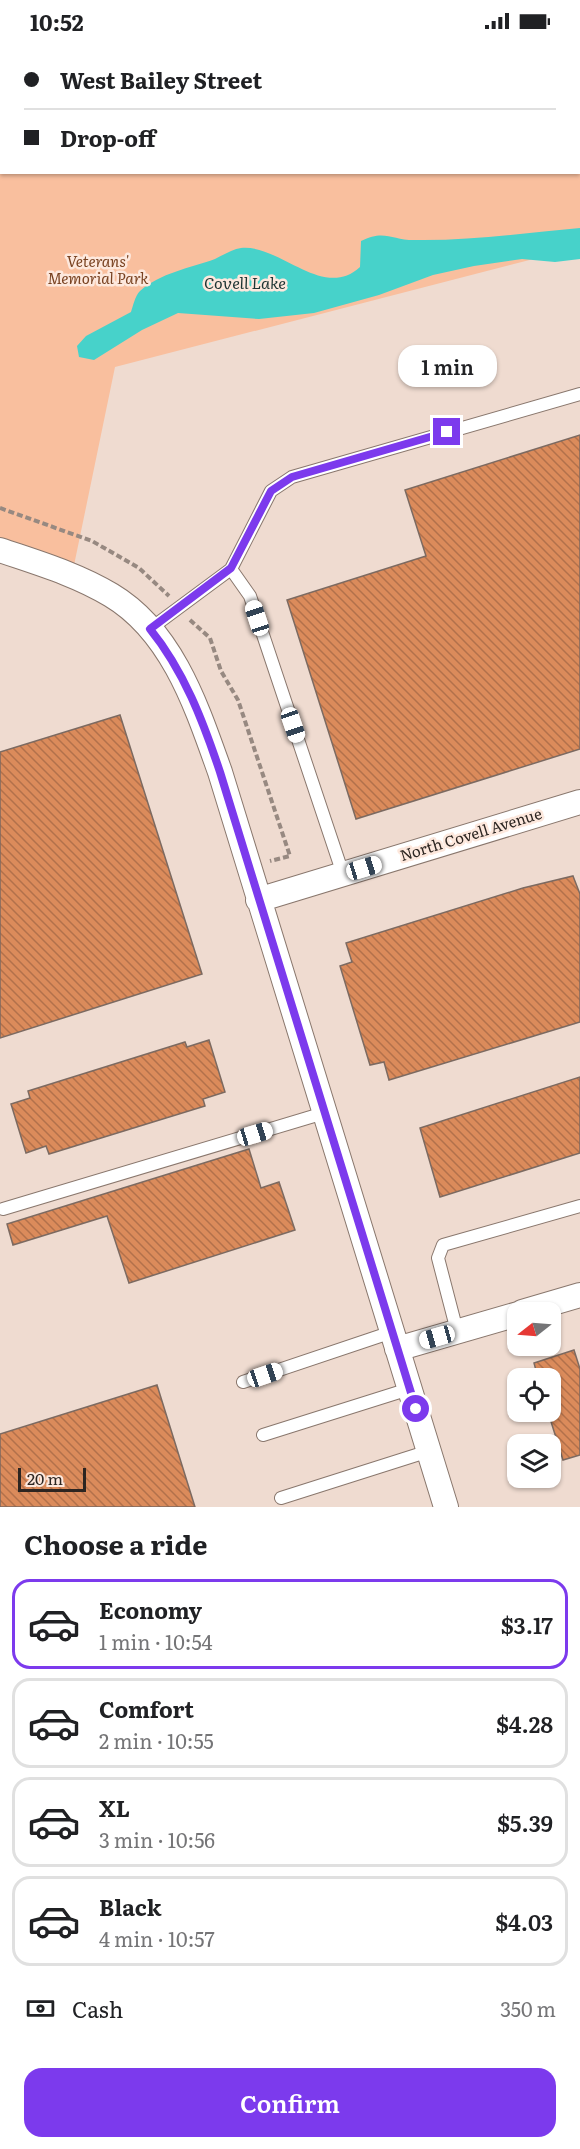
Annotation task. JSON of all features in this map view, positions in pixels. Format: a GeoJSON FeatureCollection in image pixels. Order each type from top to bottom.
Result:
{"type":"FeatureCollection","features":[{"type":"Feature","properties":{"kind":"street"},"geometry":{"type":"LineString","coordinates":[[0,550],[72,575],[112,596],[150,629],[167,650],[200,716],[220,772],[446,1507]]}},
{"type":"Feature","properties":{"kind":"street","name":"North Covell Avenue"},"geometry":{"type":"LineString","coordinates":[[258,900],[580,802]]}},
{"type":"Feature","properties":{"kind":"street"},"geometry":{"type":"LineString","coordinates":[[557,1302],[580,1295]]}},
{"type":"Feature","properties":{"kind":"street"},"geometry":{"type":"LineString","coordinates":[[394,1341],[457,1331],[507,1317]]}},
{"type":"Feature","properties":{"kind":"lane"},"geometry":{"type":"LineString","coordinates":[[150,629],[231,568],[271,491],[292,477],[580,394]]}},
{"type":"Feature","properties":{"kind":"lane"},"geometry":{"type":"LineString","coordinates":[[231,568],[250,596],[343,874]]}},
{"type":"Feature","properties":{"kind":"lane"},"geometry":{"type":"LineString","coordinates":[[3,1209],[324,1113]]}},
{"type":"Feature","properties":{"kind":"lane"},"geometry":{"type":"LineString","coordinates":[[457,1331],[438,1258],[443,1245],[580,1206]]}},
{"type":"Feature","properties":{"kind":"lane"},"geometry":{"type":"LineString","coordinates":[[243,1382],[394,1341]]}},
{"type":"Feature","properties":{"kind":"lane"},"geometry":{"type":"LineString","coordinates":[[263,1436],[409,1389]]}},
{"type":"Feature","properties":{"kind":"lane"},"geometry":{"type":"LineString","coordinates":[[280,1497],[429,1451]]}},
{"type":"Feature","properties":{"kind":"green space","name":"Veterans' Memorial Park"},"geometry":{"type":"Polygon","coordinates":[[[0,174],[580,174],[580,247],[115,367],[72,575],[0,550],[0,174]]]}},
{"type":"Feature","properties":{"kind":"water","name":"Covell Lake"},"geometry":{"type":"Polygon","coordinates":[[[580,228],[580,259],[555,262],[522,259],[474,266],[433,275],[379,295],[314,313],[259,319],[178,313],[142,330],[94,360],[79,357],[77,346],[86,336],[131,312],[138,293],[148,285],[166,275],[241,248],[256,249],[271,254],[316,275],[331,278],[346,276],[360,267],[361,241],[376,236],[406,240],[456,239],[580,228]]]}},
{"type":"Feature","properties":{"kind":"building"},"geometry":{"type":"Polygon","coordinates":[[[580,435],[580,749],[356,819],[287,600],[426,556],[405,490],[580,435]]]}},
{"type":"Feature","properties":{"kind":"building"},"geometry":{"type":"Polygon","coordinates":[[[120,715],[202,974],[0,1038],[0,752],[120,715]]]}},
{"type":"Feature","properties":{"kind":"building"},"geometry":{"type":"Polygon","coordinates":[[[573,876],[580,894],[580,1022],[389,1080],[384,1062],[370,1065],[340,966],[352,962],[346,943],[523,888],[573,876]]]}},
{"type":"Feature","properties":{"kind":"building"},"geometry":{"type":"Polygon","coordinates":[[[209,1040],[225,1092],[203,1099],[205,1106],[49,1154],[46,1146],[26,1153],[11,1104],[30,1098],[28,1091],[185,1042],[187,1047],[209,1040]]]}},
{"type":"Feature","properties":{"kind":"building"},"geometry":{"type":"Polygon","coordinates":[[[580,1077],[580,1153],[440,1197],[420,1128],[580,1077]]]}},
{"type":"Feature","properties":{"kind":"building"},"geometry":{"type":"Polygon","coordinates":[[[249,1149],[261,1188],[279,1182],[295,1230],[129,1283],[107,1216],[13,1245],[7,1224],[249,1149]]]}},
{"type":"Feature","properties":{"kind":"building"},"geometry":{"type":"Polygon","coordinates":[[[574,1350],[580,1369],[580,1455],[563,1460],[561,1434],[555,1434],[551,1422],[561,1422],[561,1368],[535,1368],[534,1363],[574,1350]]]}},
{"type":"Feature","properties":{"kind":"building"},"geometry":{"type":"Polygon","coordinates":[[[157,1385],[195,1507],[0,1507],[0,1434],[157,1385]]]}},
{"type":"Feature","properties":{"kind":"route"},"geometry":{"type":"LineString","coordinates":[[416,1409],[220,772],[192,696],[167,650],[150,629],[231,568],[271,491],[292,477],[447,432]]}}]}
